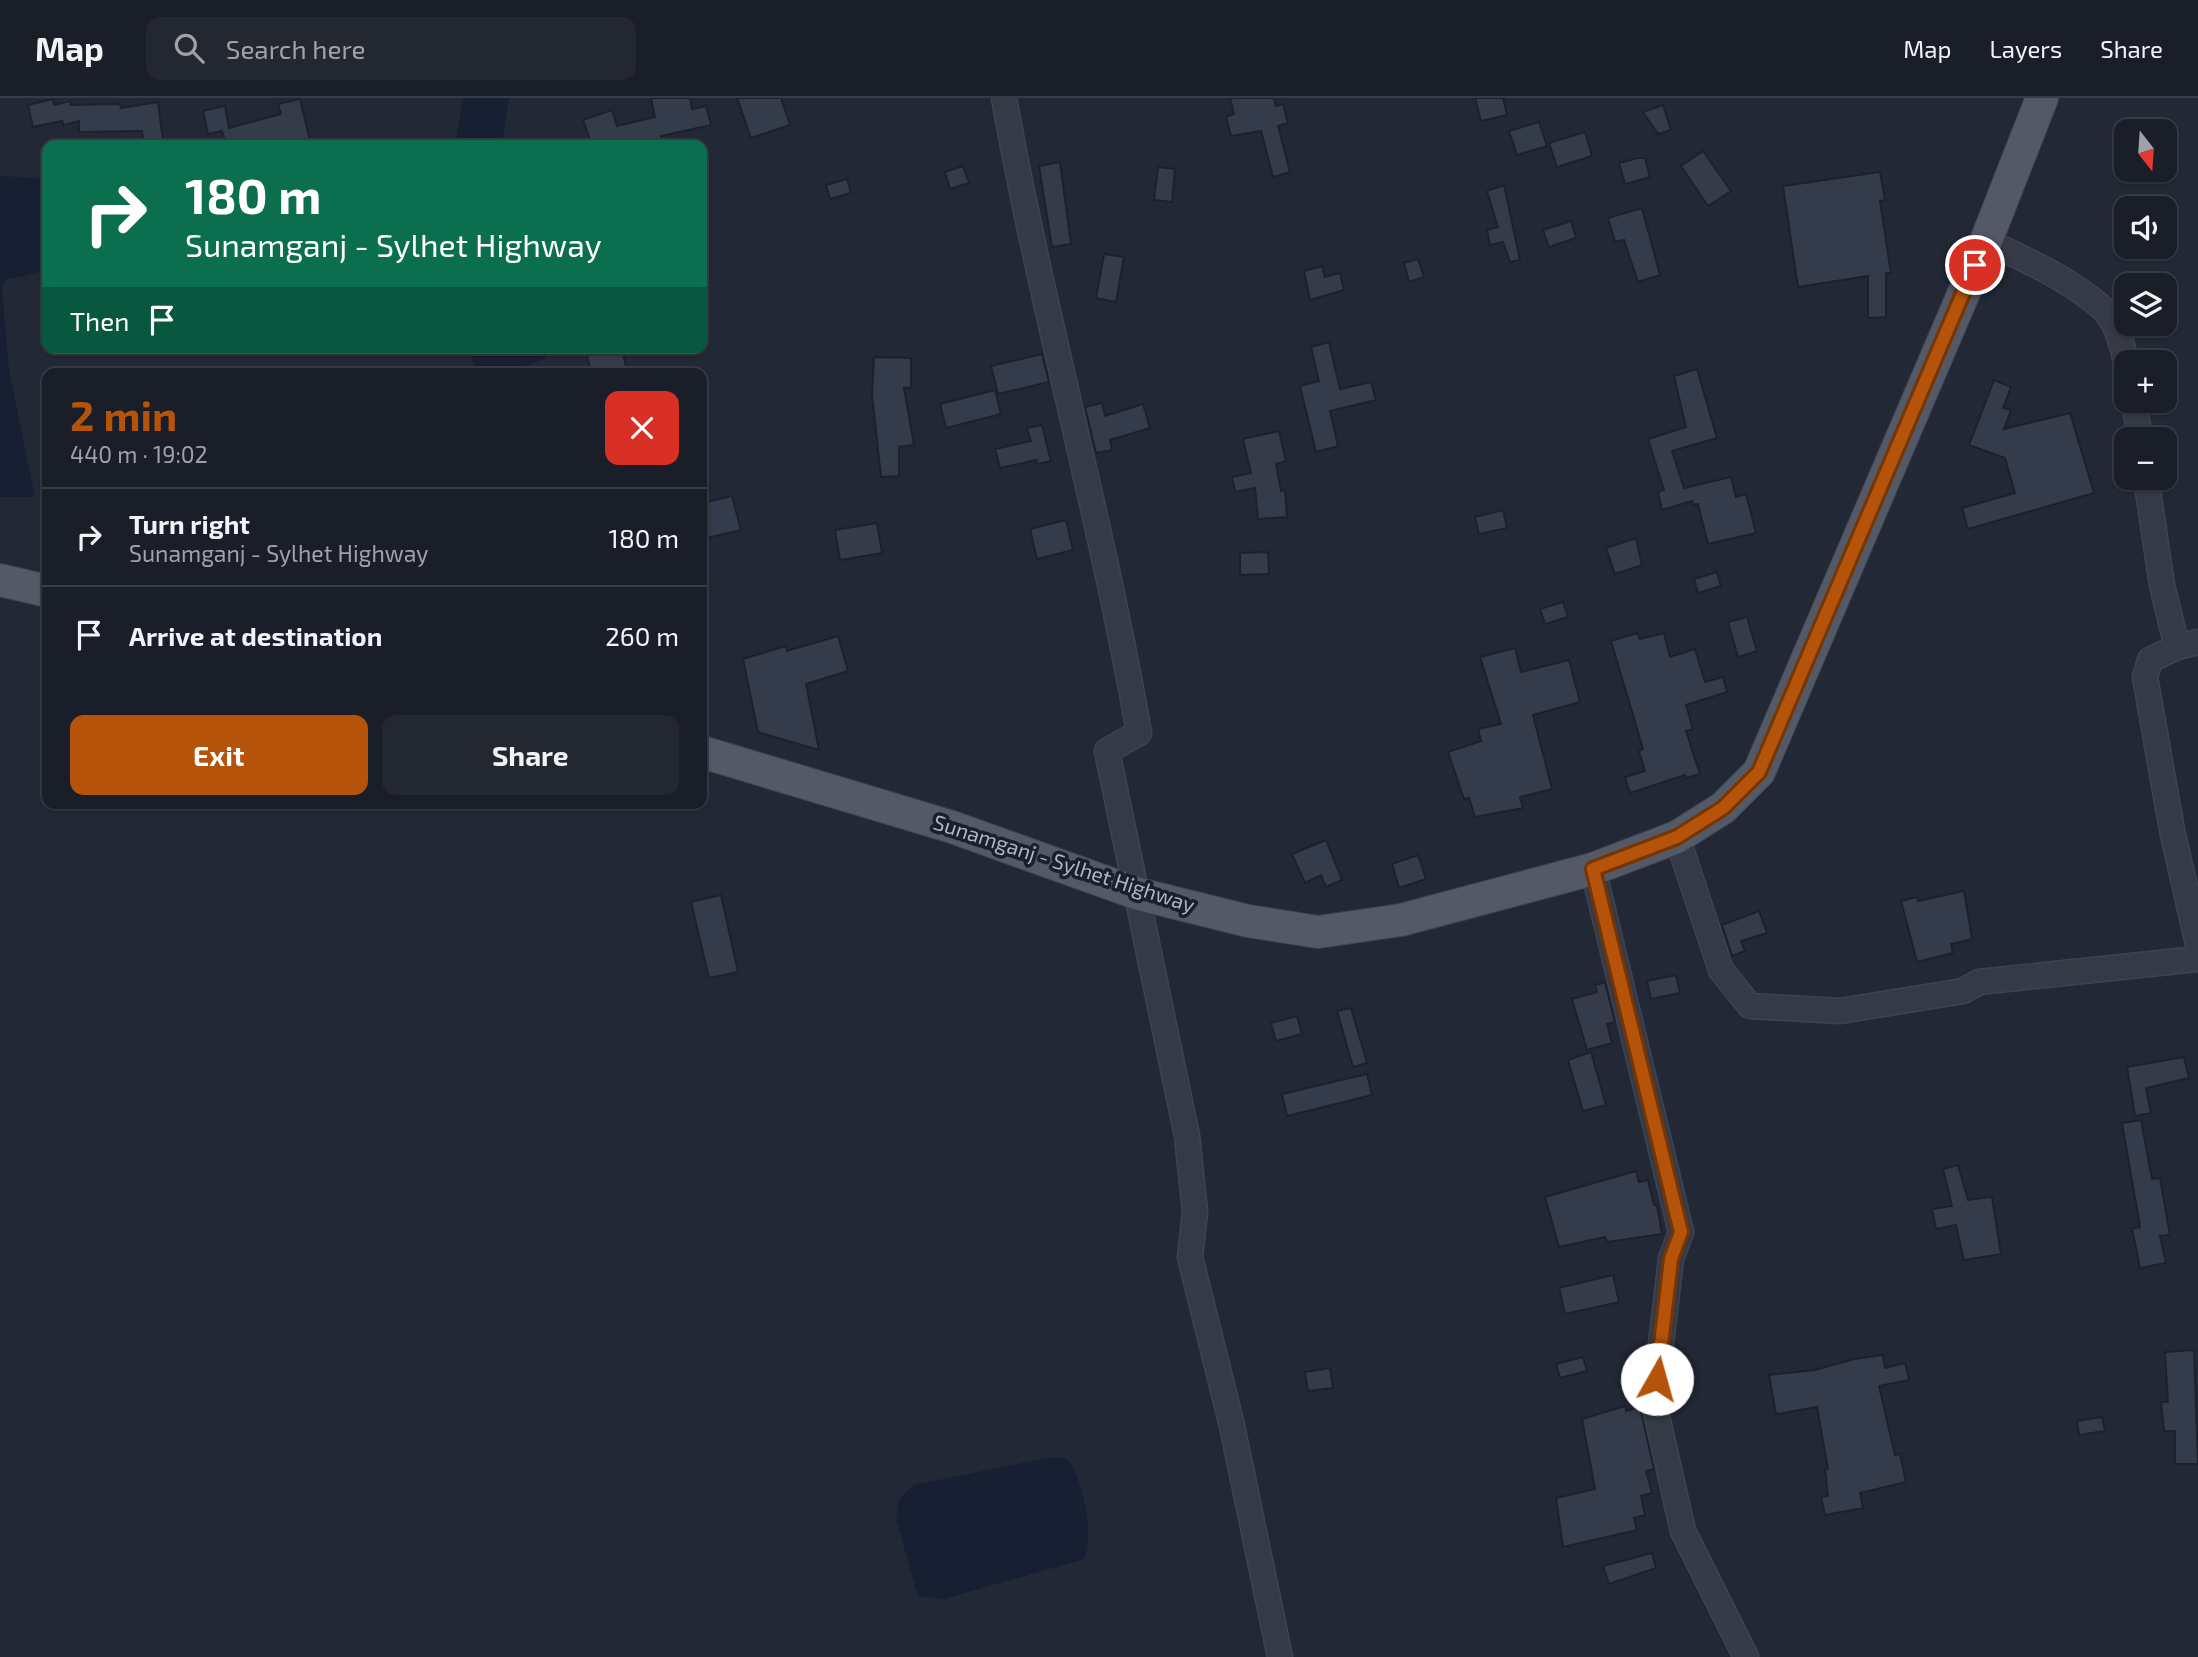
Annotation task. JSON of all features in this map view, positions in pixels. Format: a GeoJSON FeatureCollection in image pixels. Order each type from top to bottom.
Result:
{"type":"FeatureCollection","features":[{"type":"Feature","properties":{"kind":"main road","name":"Sunamganj - Sylhet Highway"},"geometry":{"type":"LineString","coordinates":[[707,754],[952,827],[1139,894],[1248,921],[1318,932],[1401,920],[1593,869],[1677,837],[1723,808],[1759,772],[1986,241],[2042,98]]}},
{"type":"Feature","properties":{"kind":"main road"},"geometry":{"type":"LineString","coordinates":[[0,580],[42,590]]}},
{"type":"Feature","properties":{"kind":"street"},"geometry":{"type":"LineString","coordinates":[[1004,98],[1019,181],[1122,635],[1139,733],[1107,751],[1139,894],[1187,1136],[1195,1212],[1190,1257],[1232,1426],[1280,1657]]}},
{"type":"Feature","properties":{"kind":"street"},"geometry":{"type":"LineString","coordinates":[[1986,241],[2022,258],[2104,310],[2115,327],[2122,350]]}},
{"type":"Feature","properties":{"kind":"street"},"geometry":{"type":"LineString","coordinates":[[2148,490],[2162,585],[2187,644],[2150,660],[2145,677],[2172,830],[2198,944]]}},
{"type":"Feature","properties":{"kind":"street"},"geometry":{"type":"LineString","coordinates":[[1677,837],[1721,970],[1750,1006],[1840,1011],[1963,991],[1979,982],[2198,959]]}},
{"type":"Feature","properties":{"kind":"street"},"geometry":{"type":"LineString","coordinates":[[1593,869],[1681,1232],[1671,1259],[1654,1404],[1682,1531],[1746,1657]]}},
{"type":"Feature","properties":{"kind":"water"},"geometry":{"type":"Polygon","coordinates":[[[463,98],[509,98],[503,140],[456,140],[463,98]]]}},
{"type":"Feature","properties":{"kind":"water"},"geometry":{"type":"Polygon","coordinates":[[[0,176],[38,178],[42,185],[42,271],[5,280],[2,290],[9,370],[35,497],[0,497],[0,176]]]}},
{"type":"Feature","properties":{"kind":"water"},"geometry":{"type":"Polygon","coordinates":[[[471,354],[545,354],[546,358],[520,368],[475,368],[471,354]]]}},
{"type":"Feature","properties":{"kind":"water"},"geometry":{"type":"Polygon","coordinates":[[[1046,1458],[1065,1458],[1077,1477],[1088,1522],[1084,1559],[944,1599],[918,1596],[896,1519],[900,1498],[914,1485],[1046,1458]]]}},
{"type":"Feature","properties":{"kind":"building"},"geometry":{"type":"Polygon","coordinates":[[[651,98],[690,98],[692,109],[706,106],[711,125],[661,136],[662,140],[590,140],[583,120],[612,110],[617,126],[655,117],[651,98]]]}},
{"type":"Feature","properties":{"kind":"building"},"geometry":{"type":"Polygon","coordinates":[[[737,98],[781,98],[790,125],[751,138],[737,98]]]}},
{"type":"Feature","properties":{"kind":"building"},"geometry":{"type":"Polygon","coordinates":[[[1230,98],[1274,98],[1276,106],[1283,104],[1288,123],[1278,126],[1290,172],[1273,177],[1261,131],[1231,136],[1226,117],[1234,114],[1230,98]]]}},
{"type":"Feature","properties":{"kind":"building"},"geometry":{"type":"Polygon","coordinates":[[[1475,98],[1503,98],[1507,115],[1481,121],[1475,98]]]}},
{"type":"Feature","properties":{"kind":"building"},"geometry":{"type":"Polygon","coordinates":[[[53,99],[54,105],[70,101],[71,105],[120,104],[121,108],[158,102],[163,140],[144,140],[142,131],[79,132],[79,121],[64,125],[62,121],[33,127],[28,105],[53,99]]]}},
{"type":"Feature","properties":{"kind":"building"},"geometry":{"type":"Polygon","coordinates":[[[300,99],[310,140],[225,140],[222,131],[208,134],[203,111],[225,106],[229,128],[281,114],[278,104],[300,99]]]}},
{"type":"Feature","properties":{"kind":"building"},"geometry":{"type":"Polygon","coordinates":[[[1663,105],[1671,130],[1658,134],[1643,112],[1663,105]]]}},
{"type":"Feature","properties":{"kind":"building"},"geometry":{"type":"Polygon","coordinates":[[[1539,122],[1547,146],[1517,155],[1509,131],[1539,122]]]}},
{"type":"Feature","properties":{"kind":"building"},"geometry":{"type":"Polygon","coordinates":[[[1585,132],[1592,156],[1557,167],[1549,143],[1585,132]]]}},
{"type":"Feature","properties":{"kind":"building"},"geometry":{"type":"Polygon","coordinates":[[[1703,151],[1731,191],[1708,206],[1681,166],[1703,151]]]}},
{"type":"Feature","properties":{"kind":"building"},"geometry":{"type":"Polygon","coordinates":[[[1645,158],[1650,177],[1625,184],[1619,163],[1645,158]]]}},
{"type":"Feature","properties":{"kind":"building"},"geometry":{"type":"Polygon","coordinates":[[[1060,162],[1071,244],[1052,247],[1039,166],[1060,162]]]}},
{"type":"Feature","properties":{"kind":"building"},"geometry":{"type":"Polygon","coordinates":[[[963,166],[969,183],[950,189],[945,172],[963,166]]]}},
{"type":"Feature","properties":{"kind":"building"},"geometry":{"type":"Polygon","coordinates":[[[1158,167],[1175,169],[1172,202],[1154,200],[1158,167]]]}},
{"type":"Feature","properties":{"kind":"building"},"geometry":{"type":"Polygon","coordinates":[[[1880,172],[1885,200],[1880,201],[1891,273],[1886,273],[1886,317],[1868,318],[1868,276],[1798,287],[1783,186],[1880,172]]]}},
{"type":"Feature","properties":{"kind":"building"},"geometry":{"type":"Polygon","coordinates":[[[847,179],[851,193],[830,199],[826,185],[847,179]]]}},
{"type":"Feature","properties":{"kind":"building"},"geometry":{"type":"Polygon","coordinates":[[[1504,185],[1520,260],[1510,262],[1503,242],[1490,245],[1487,230],[1498,227],[1487,191],[1504,185]]]}},
{"type":"Feature","properties":{"kind":"building"},"geometry":{"type":"Polygon","coordinates":[[[1642,208],[1660,275],[1638,282],[1624,240],[1615,242],[1608,218],[1642,208]]]}},
{"type":"Feature","properties":{"kind":"building"},"geometry":{"type":"Polygon","coordinates":[[[1571,221],[1576,238],[1549,247],[1543,230],[1571,221]]]}},
{"type":"Feature","properties":{"kind":"building"},"geometry":{"type":"Polygon","coordinates":[[[1104,254],[1124,257],[1116,302],[1096,298],[1104,254]]]}},
{"type":"Feature","properties":{"kind":"building"},"geometry":{"type":"Polygon","coordinates":[[[1418,259],[1424,277],[1409,282],[1404,263],[1418,259]]]}},
{"type":"Feature","properties":{"kind":"building"},"geometry":{"type":"Polygon","coordinates":[[[1322,266],[1325,277],[1340,273],[1344,290],[1310,300],[1304,271],[1322,266]]]}},
{"type":"Feature","properties":{"kind":"building"},"geometry":{"type":"Polygon","coordinates":[[[1329,342],[1340,389],[1371,382],[1376,400],[1330,411],[1338,446],[1316,452],[1300,386],[1319,381],[1311,347],[1329,342]]]}},
{"type":"Feature","properties":{"kind":"building"},"geometry":{"type":"Polygon","coordinates":[[[587,354],[623,354],[626,367],[590,368],[587,354]]]}},
{"type":"Feature","properties":{"kind":"building"},"geometry":{"type":"Polygon","coordinates":[[[1042,354],[1049,382],[998,394],[991,366],[1042,354]]]}},
{"type":"Feature","properties":{"kind":"building"},"geometry":{"type":"Polygon","coordinates":[[[874,357],[911,358],[911,388],[904,388],[914,445],[899,447],[899,476],[881,477],[872,395],[874,357]]]}},
{"type":"Feature","properties":{"kind":"building"},"geometry":{"type":"Polygon","coordinates":[[[1697,369],[1717,438],[1672,451],[1684,488],[1731,477],[1736,497],[1746,494],[1756,533],[1708,544],[1698,504],[1693,505],[1692,501],[1662,510],[1658,492],[1664,490],[1648,439],[1686,427],[1674,376],[1697,369]]]}},
{"type":"Feature","properties":{"kind":"building"},"geometry":{"type":"Polygon","coordinates":[[[1994,380],[2011,387],[2003,408],[2011,410],[2004,429],[2070,413],[2094,493],[1968,529],[1962,508],[2015,493],[2005,458],[1969,445],[1994,380]]]}},
{"type":"Feature","properties":{"kind":"building"},"geometry":{"type":"Polygon","coordinates":[[[995,390],[1001,414],[946,428],[940,404],[995,390]]]}},
{"type":"Feature","properties":{"kind":"building"},"geometry":{"type":"Polygon","coordinates":[[[1102,403],[1105,416],[1143,404],[1150,428],[1110,440],[1112,450],[1096,453],[1085,407],[1102,403]]]}},
{"type":"Feature","properties":{"kind":"building"},"geometry":{"type":"Polygon","coordinates":[[[1042,425],[1051,461],[1037,464],[1036,460],[1000,468],[995,449],[1031,441],[1027,428],[1042,425]]]}},
{"type":"Feature","properties":{"kind":"building"},"geometry":{"type":"Polygon","coordinates":[[[1279,431],[1286,461],[1276,464],[1281,491],[1285,490],[1287,517],[1258,519],[1255,488],[1235,492],[1232,477],[1251,473],[1243,439],[1279,431]]]}},
{"type":"Feature","properties":{"kind":"building"},"geometry":{"type":"Polygon","coordinates":[[[732,496],[741,530],[707,538],[707,502],[732,496]]]}},
{"type":"Feature","properties":{"kind":"building"},"geometry":{"type":"Polygon","coordinates":[[[1503,510],[1507,528],[1479,534],[1475,517],[1503,510]]]}},
{"type":"Feature","properties":{"kind":"building"},"geometry":{"type":"Polygon","coordinates":[[[1066,520],[1073,550],[1037,559],[1030,529],[1066,520]]]}},
{"type":"Feature","properties":{"kind":"building"},"geometry":{"type":"Polygon","coordinates":[[[877,523],[882,553],[840,560],[835,530],[877,523]]]}},
{"type":"Feature","properties":{"kind":"building"},"geometry":{"type":"Polygon","coordinates":[[[1636,538],[1642,565],[1615,574],[1606,548],[1636,538]]]}},
{"type":"Feature","properties":{"kind":"building"},"geometry":{"type":"Polygon","coordinates":[[[1268,552],[1269,574],[1240,575],[1240,553],[1268,552]]]}},
{"type":"Feature","properties":{"kind":"building"},"geometry":{"type":"Polygon","coordinates":[[[1717,572],[1721,586],[1698,593],[1694,579],[1717,572]]]}},
{"type":"Feature","properties":{"kind":"building"},"geometry":{"type":"Polygon","coordinates":[[[1563,602],[1568,617],[1545,624],[1540,609],[1563,602]]]}},
{"type":"Feature","properties":{"kind":"building"},"geometry":{"type":"Polygon","coordinates":[[[1747,617],[1757,651],[1738,657],[1728,622],[1747,617]]]}},
{"type":"Feature","properties":{"kind":"building"},"geometry":{"type":"Polygon","coordinates":[[[1637,633],[1640,639],[1664,633],[1670,657],[1695,649],[1705,682],[1723,677],[1727,692],[1686,705],[1693,729],[1686,731],[1700,774],[1686,778],[1685,775],[1630,793],[1625,777],[1645,771],[1639,751],[1643,749],[1611,641],[1637,633]]]}},
{"type":"Feature","properties":{"kind":"building"},"geometry":{"type":"Polygon","coordinates":[[[838,636],[848,671],[806,684],[819,750],[758,732],[743,659],[786,646],[787,651],[838,636]]]}},
{"type":"Feature","properties":{"kind":"building"},"geometry":{"type":"Polygon","coordinates":[[[1515,648],[1521,672],[1569,660],[1580,702],[1533,715],[1552,789],[1520,797],[1523,808],[1475,817],[1469,798],[1464,799],[1448,752],[1481,741],[1478,729],[1501,724],[1480,657],[1515,648]]]}},
{"type":"Feature","properties":{"kind":"building"},"geometry":{"type":"Polygon","coordinates":[[[1326,840],[1342,880],[1326,887],[1321,875],[1305,883],[1292,854],[1326,840]]]}},
{"type":"Feature","properties":{"kind":"building"},"geometry":{"type":"Polygon","coordinates":[[[1418,855],[1426,879],[1399,888],[1392,864],[1418,855]]]}},
{"type":"Feature","properties":{"kind":"building"},"geometry":{"type":"Polygon","coordinates":[[[1964,891],[1972,939],[1951,944],[1953,953],[1917,962],[1901,901],[1917,897],[1918,901],[1964,891]]]}},
{"type":"Feature","properties":{"kind":"building"},"geometry":{"type":"Polygon","coordinates":[[[721,895],[738,972],[709,978],[691,902],[721,895]]]}},
{"type":"Feature","properties":{"kind":"building"},"geometry":{"type":"Polygon","coordinates":[[[1759,911],[1767,933],[1741,941],[1745,951],[1732,956],[1722,925],[1759,911]]]}},
{"type":"Feature","properties":{"kind":"building"},"geometry":{"type":"Polygon","coordinates":[[[1676,975],[1680,993],[1651,999],[1647,981],[1676,975]]]}},
{"type":"Feature","properties":{"kind":"building"},"geometry":{"type":"Polygon","coordinates":[[[1605,982],[1615,1022],[1607,1024],[1612,1043],[1587,1050],[1572,999],[1597,992],[1595,985],[1605,982]]]}},
{"type":"Feature","properties":{"kind":"building"},"geometry":{"type":"Polygon","coordinates":[[[1351,1008],[1367,1063],[1353,1067],[1337,1011],[1351,1008]]]}},
{"type":"Feature","properties":{"kind":"building"},"geometry":{"type":"Polygon","coordinates":[[[1297,1016],[1302,1034],[1276,1041],[1271,1023],[1297,1016]]]}},
{"type":"Feature","properties":{"kind":"building"},"geometry":{"type":"Polygon","coordinates":[[[1591,1052],[1606,1105],[1583,1111],[1568,1060],[1591,1052]]]}},
{"type":"Feature","properties":{"kind":"building"},"geometry":{"type":"Polygon","coordinates":[[[2184,1057],[2189,1078],[2146,1088],[2151,1113],[2135,1116],[2127,1067],[2184,1057]]]}},
{"type":"Feature","properties":{"kind":"building"},"geometry":{"type":"Polygon","coordinates":[[[1367,1074],[1372,1095],[1287,1116],[1282,1094],[1367,1074]]]}},
{"type":"Feature","properties":{"kind":"building"},"geometry":{"type":"Polygon","coordinates":[[[2141,1120],[2152,1179],[2160,1178],[2170,1235],[2160,1236],[2166,1263],[2140,1268],[2132,1229],[2140,1227],[2122,1123],[2141,1120]]]}},
{"type":"Feature","properties":{"kind":"building"},"geometry":{"type":"Polygon","coordinates":[[[1958,1165],[1968,1200],[1992,1197],[2001,1254],[1964,1260],[1956,1225],[1936,1229],[1932,1209],[1952,1206],[1943,1169],[1958,1165]]]}},
{"type":"Feature","properties":{"kind":"building"},"geometry":{"type":"Polygon","coordinates":[[[1636,1171],[1639,1182],[1648,1180],[1654,1205],[1657,1205],[1662,1234],[1607,1242],[1605,1237],[1559,1247],[1545,1197],[1636,1171]]]}},
{"type":"Feature","properties":{"kind":"building"},"geometry":{"type":"Polygon","coordinates":[[[1613,1275],[1619,1302],[1565,1314],[1559,1288],[1613,1275]]]}},
{"type":"Feature","properties":{"kind":"building"},"geometry":{"type":"Polygon","coordinates":[[[2194,1350],[2198,1464],[2175,1464],[2175,1431],[2164,1431],[2161,1402],[2168,1402],[2165,1352],[2194,1350]]]}},
{"type":"Feature","properties":{"kind":"building"},"geometry":{"type":"Polygon","coordinates":[[[1883,1355],[1885,1368],[1905,1363],[1909,1380],[1879,1386],[1895,1455],[1900,1454],[1906,1482],[1860,1493],[1863,1508],[1825,1515],[1821,1497],[1828,1496],[1825,1469],[1828,1469],[1817,1407],[1776,1414],[1769,1375],[1815,1370],[1854,1359],[1883,1355]]]}},
{"type":"Feature","properties":{"kind":"building"},"geometry":{"type":"Polygon","coordinates":[[[1583,1357],[1587,1371],[1560,1378],[1556,1364],[1583,1357]]]}},
{"type":"Feature","properties":{"kind":"building"},"geometry":{"type":"Polygon","coordinates":[[[1330,1368],[1333,1388],[1308,1391],[1305,1372],[1330,1368]]]}},
{"type":"Feature","properties":{"kind":"building"},"geometry":{"type":"Polygon","coordinates":[[[1625,1406],[1626,1411],[1640,1407],[1654,1469],[1646,1471],[1652,1493],[1641,1496],[1645,1515],[1634,1518],[1637,1530],[1563,1547],[1556,1498],[1595,1489],[1582,1419],[1625,1406]]]}},
{"type":"Feature","properties":{"kind":"building"},"geometry":{"type":"Polygon","coordinates":[[[2102,1417],[2105,1431],[2079,1435],[2077,1421],[2102,1417]]]}},
{"type":"Feature","properties":{"kind":"building"},"geometry":{"type":"Polygon","coordinates":[[[1652,1553],[1656,1568],[1609,1584],[1603,1566],[1652,1553]]]}},
{"type":"Feature","properties":{"kind":"route"},"geometry":{"type":"LineString","coordinates":[[1657,1379],[1671,1259],[1681,1232],[1593,869],[1677,837],[1723,808],[1759,772],[1975,265]]}}]}
